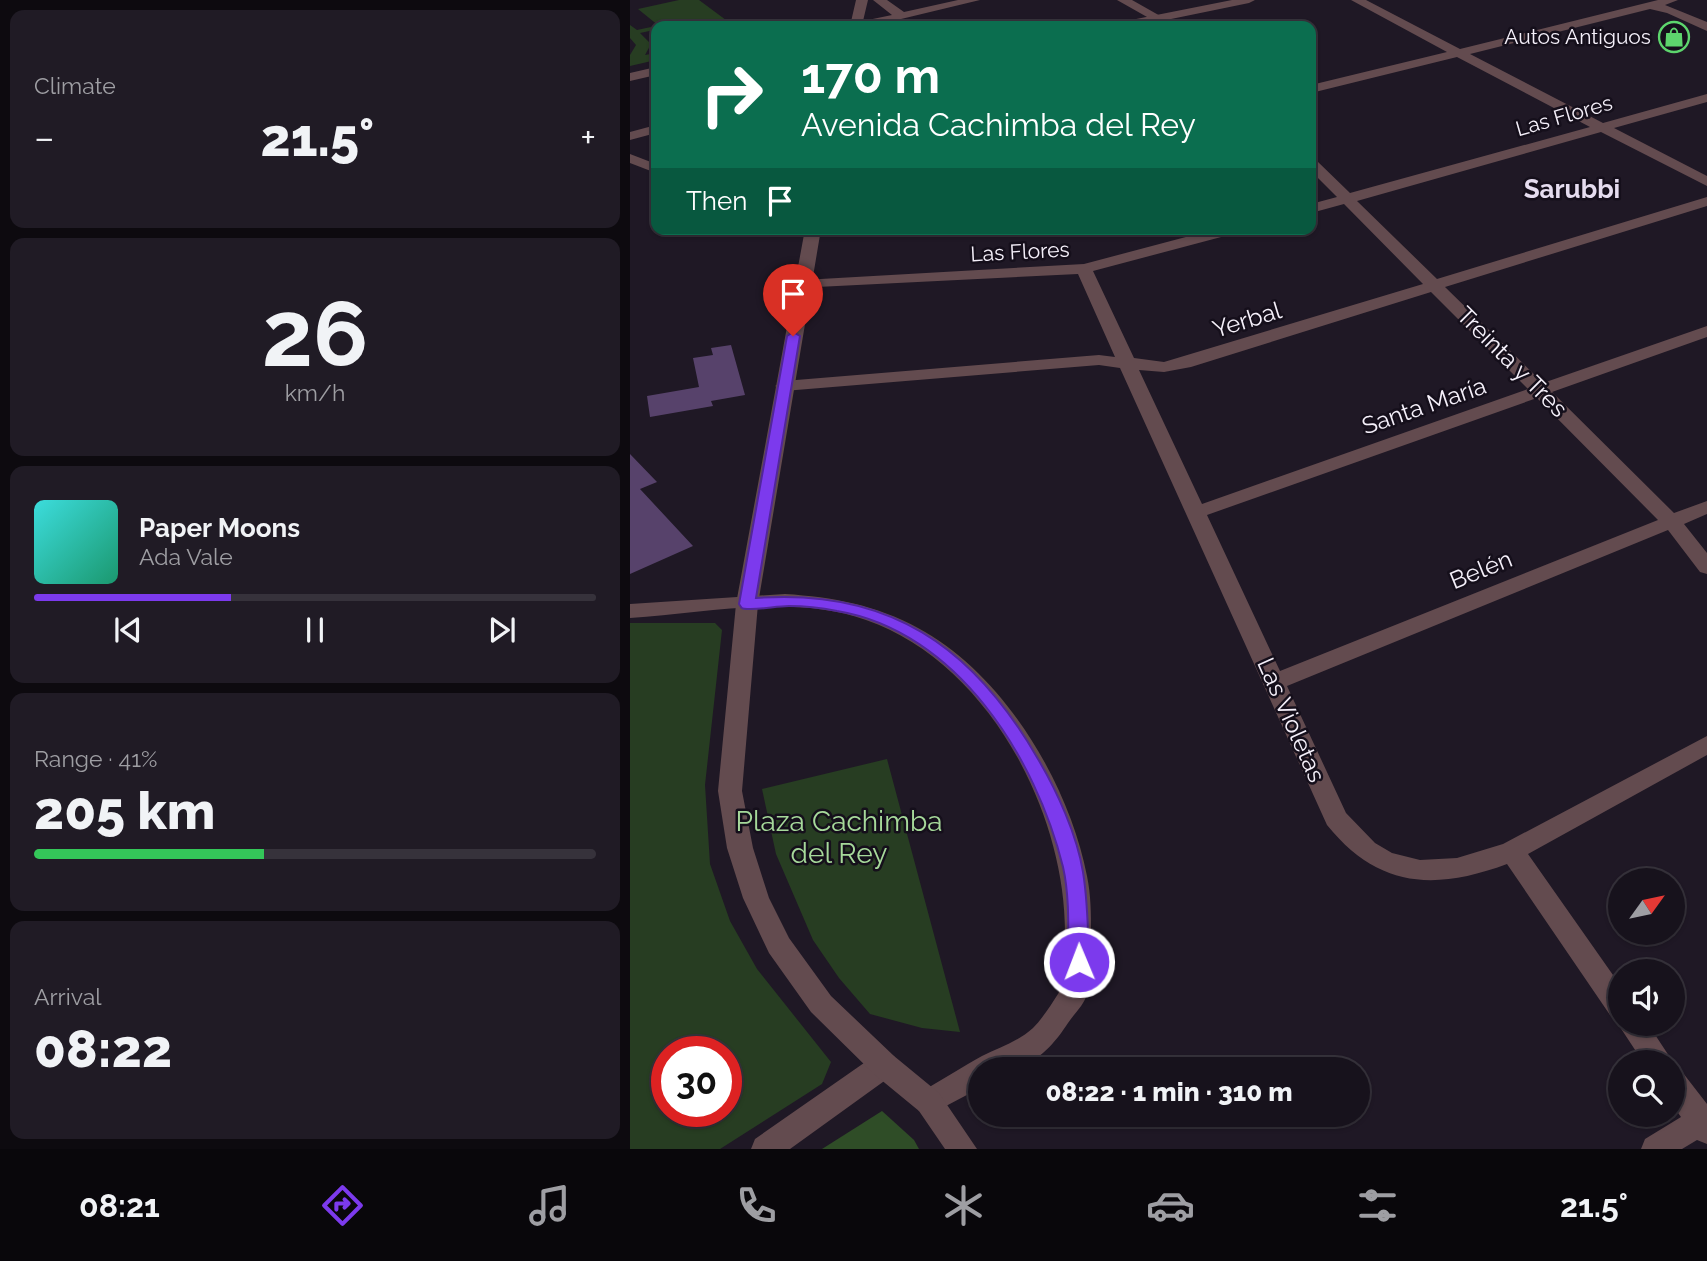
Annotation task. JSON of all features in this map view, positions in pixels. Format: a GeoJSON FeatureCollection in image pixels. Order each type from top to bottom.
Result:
{"type":"FeatureCollection","features":[{"type":"Feature","properties":{"kind":"street"},"geometry":{"type":"LineString","coordinates":[[860,21],[862,0]]}},
{"type":"Feature","properties":{"kind":"street"},"geometry":{"type":"LineString","coordinates":[[862,21],[869,0]]}},
{"type":"Feature","properties":{"kind":"street"},"geometry":{"type":"LineString","coordinates":[[879,0],[902,16]]}},
{"type":"Feature","properties":{"kind":"street"},"geometry":{"type":"LineString","coordinates":[[881,21],[974,0]]}},
{"type":"Feature","properties":{"kind":"street"},"geometry":{"type":"LineString","coordinates":[[1123,0],[1162,21]]}},
{"type":"Feature","properties":{"kind":"street"},"geometry":{"type":"LineString","coordinates":[[1147,21],[1249,0]]}},
{"type":"Feature","properties":{"kind":"street"},"geometry":{"type":"LineString","coordinates":[[1357,0],[1707,182]]}},
{"type":"Feature","properties":{"kind":"street"},"geometry":{"type":"LineString","coordinates":[[1627,0],[1671,10],[1707,27]]}},
{"type":"Feature","properties":{"kind":"street"},"geometry":{"type":"LineString","coordinates":[[1316,88],[1672,0]]}},
{"type":"Feature","properties":{"kind":"street"},"geometry":{"type":"LineString","coordinates":[[630,77],[651,72]]}},
{"type":"Feature","properties":{"kind":"street","name":"Las Flores"},"geometry":{"type":"LineString","coordinates":[[1316,208],[1707,98]]}},
{"type":"Feature","properties":{"kind":"street"},"geometry":{"type":"LineString","coordinates":[[630,136],[651,130]]}},
{"type":"Feature","properties":{"kind":"street"},"geometry":{"type":"LineString","coordinates":[[630,158],[651,167]]}},
{"type":"Feature","properties":{"kind":"street","name":"Treinta y Tres"},"geometry":{"type":"LineString","coordinates":[[1316,168],[1671,522],[1707,567]]}},
{"type":"Feature","properties":{"kind":"street","name":"Yerbal"},"geometry":{"type":"LineString","coordinates":[[784,387],[1100,360],[1164,367],[1185,363],[1707,201]]}},
{"type":"Feature","properties":{"kind":"street"},"geometry":{"type":"LineString","coordinates":[[806,235],[803,285],[747,604],[730,791],[740,848],[756,898],[779,945],[821,1004],[884,1066],[929,1102],[962,1149]]}},
{"type":"Feature","properties":{"kind":"street","name":"Las Flores"},"geometry":{"type":"LineString","coordinates":[[803,285],[1084,269],[1212,235]]}},
{"type":"Feature","properties":{"kind":"street","name":"Las Violetas"},"geometry":{"type":"LineString","coordinates":[[1084,269],[1129,362],[1336,818],[1365,849],[1397,867],[1419,872],[1482,864],[1512,851]]}},
{"type":"Feature","properties":{"kind":"street","name":"Santa María"},"geometry":{"type":"LineString","coordinates":[[1197,512],[1707,331]]}},
{"type":"Feature","properties":{"kind":"street","name":"Belén"},"geometry":{"type":"LineString","coordinates":[[1275,682],[1707,507]]}},
{"type":"Feature","properties":{"kind":"street"},"geometry":{"type":"LineString","coordinates":[[630,611],[792,601],[839,606],[876,616],[911,632],[950,659],[982,690],[1021,744],[1045,786],[1073,869],[1078,915],[1079,962],[1073,997],[1041,1038],[1007,1057]]}},
{"type":"Feature","properties":{"kind":"street"},"geometry":{"type":"LineString","coordinates":[[1608,990],[1512,851],[1707,744]]}},
{"type":"Feature","properties":{"kind":"street"},"geometry":{"type":"LineString","coordinates":[[766,1149],[884,1066]]}},
{"type":"Feature","properties":{"kind":"street"},"geometry":{"type":"LineString","coordinates":[[929,1102],[968,1080]]}},
{"type":"Feature","properties":{"kind":"street"},"geometry":{"type":"LineString","coordinates":[[1656,1149],[1705,1123],[1685,1097]]}},
{"type":"Feature","properties":{"kind":"green space"},"geometry":{"type":"Polygon","coordinates":[[[679,0],[699,0],[727,21],[653,21],[638,9],[679,0]]]}},
{"type":"Feature","properties":{"kind":"green space"},"geometry":{"type":"Polygon","coordinates":[[[630,25],[637,30],[651,27],[651,31],[640,33],[651,44],[645,55],[651,54],[651,61],[630,66],[630,55],[636,45],[630,38],[630,25]]]}},
{"type":"Feature","properties":{"kind":"green space"},"geometry":{"type":"Polygon","coordinates":[[[630,623],[715,623],[722,630],[705,785],[710,864],[730,921],[757,969],[831,1062],[822,1084],[720,1149],[630,1149],[630,623]]]}},
{"type":"Feature","properties":{"kind":"green space","name":"Plaza Cachimba del Rey"},"geometry":{"type":"Polygon","coordinates":[[[887,759],[960,1032],[922,1028],[870,1014],[839,978],[813,940],[776,854],[762,789],[887,759]]]}},
{"type":"Feature","properties":{"kind":"green space"},"geometry":{"type":"Polygon","coordinates":[[[882,1111],[914,1140],[919,1149],[822,1149],[882,1111]]]}},
{"type":"Feature","properties":{"kind":"building"},"geometry":{"type":"Polygon","coordinates":[[[731,345],[745,395],[711,401],[713,406],[650,417],[647,396],[699,387],[693,358],[713,355],[711,348],[731,345]]]}},
{"type":"Feature","properties":{"kind":"building"},"geometry":{"type":"Polygon","coordinates":[[[630,454],[657,482],[640,489],[693,546],[630,574],[630,454]]]}},
{"type":"Feature","properties":{"kind":"place","name":"Autos Antiguos"},"geometry":{"type":"Point","coordinates":[1674,37]}},
{"type":"Feature","properties":{"kind":"district","name":"Sarubbi"},"geometry":{"type":"Point","coordinates":[1572,189]}},
{"type":"Feature","properties":{"kind":"route"},"geometry":{"type":"LineString","coordinates":[[793,336],[747,604],[792,601],[839,606],[876,616],[911,632],[950,659],[982,690],[1021,744],[1045,786],[1057,817],[1073,869],[1079,962]]}}]}
